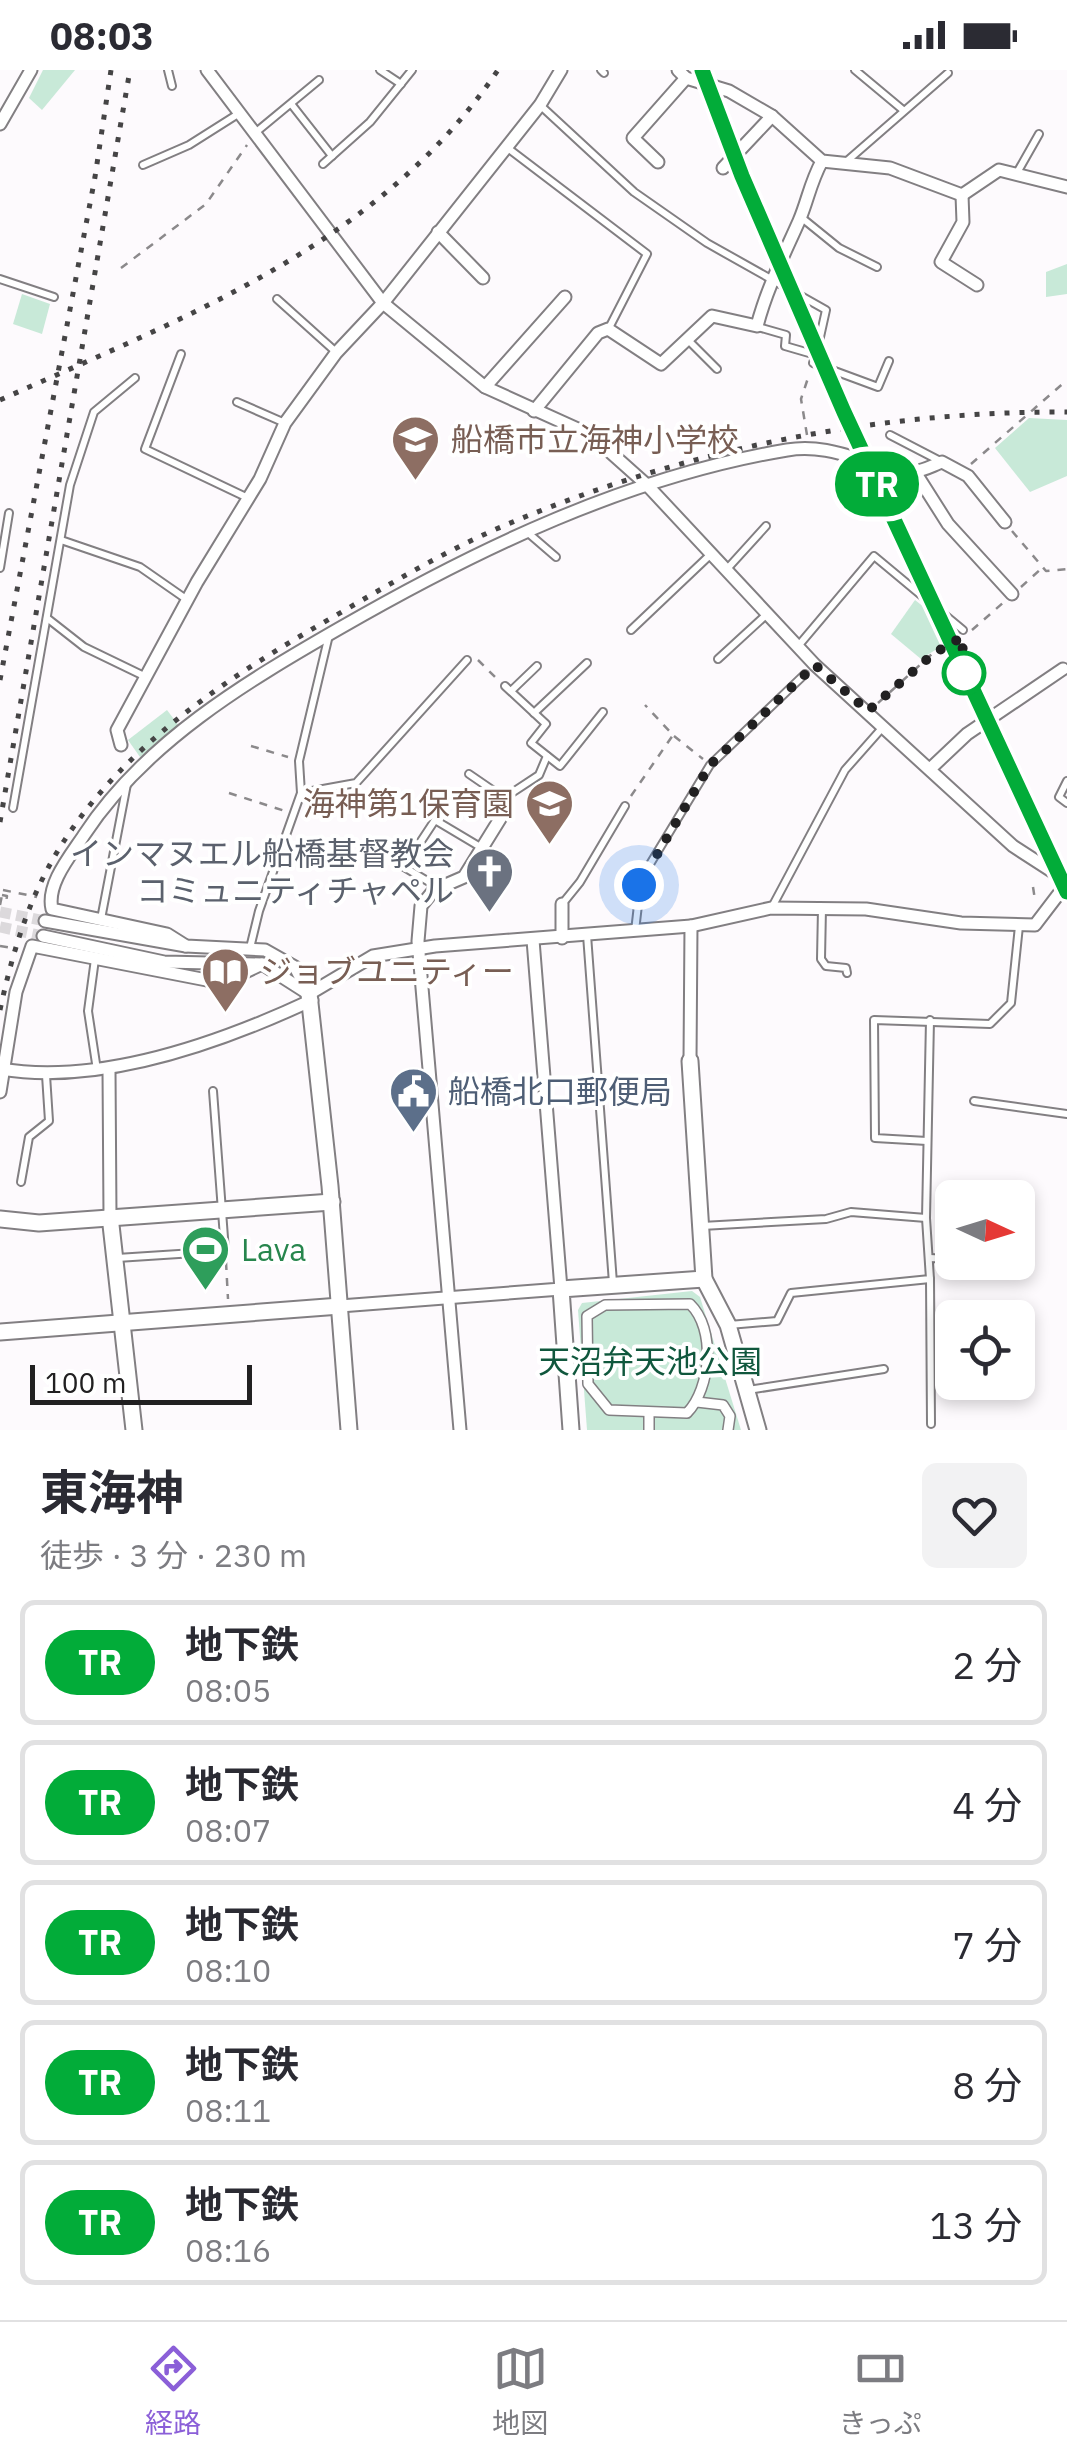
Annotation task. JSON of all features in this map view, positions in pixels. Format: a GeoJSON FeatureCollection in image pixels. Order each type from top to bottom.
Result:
{"type":"FeatureCollection","features":[{"type":"Feature","properties":{"kind":"street"},"geometry":{"type":"LineString","coordinates":[[0,124],[31,70]]}},
{"type":"Feature","properties":{"kind":"street"},"geometry":{"type":"LineString","coordinates":[[2,1069],[46,1075],[103,1071],[311,997],[364,958],[419,949],[691,926],[771,908],[822,907],[1035,926],[1067,882],[1013,846],[868,711],[810,670],[798,646],[647,484],[592,435],[485,388],[382,304],[207,70]]}},
{"type":"Feature","properties":{"kind":"street"},"geometry":{"type":"LineString","coordinates":[[121,745],[117,730],[144,676],[249,499],[285,423],[336,352],[382,304],[540,105],[560,70]]}},
{"type":"Feature","properties":{"kind":"street"},"geometry":{"type":"LineString","coordinates":[[658,162],[633,138],[682,74],[729,91],[772,116],[822,161],[890,168],[962,195]]}},
{"type":"Feature","properties":{"kind":"street"},"geometry":{"type":"LineString","coordinates":[[723,168],[772,116]]}},
{"type":"Feature","properties":{"kind":"street"},"geometry":{"type":"LineString","coordinates":[[534,410],[598,333],[608,329],[661,364],[712,316],[757,326],[771,276],[801,217],[807,188],[822,161]]}},
{"type":"Feature","properties":{"kind":"street"},"geometry":{"type":"LineString","coordinates":[[962,195],[999,170],[1067,187]]}},
{"type":"Feature","properties":{"kind":"street"},"geometry":{"type":"LineString","coordinates":[[962,195],[962,222],[941,262],[978,285]]}},
{"type":"Feature","properties":{"kind":"street"},"geometry":{"type":"LineString","coordinates":[[438,232],[483,278]]}},
{"type":"Feature","properties":{"kind":"street"},"geometry":{"type":"LineString","coordinates":[[485,388],[565,297]]}},
{"type":"Feature","properties":{"kind":"street"},"geometry":{"type":"LineString","coordinates":[[186,946],[167,934],[56,914],[50,899],[71,854],[127,780],[225,699],[270,667],[445,568],[526,530],[647,484],[786,450],[834,450],[915,472],[942,462],[962,472],[1005,522]]}},
{"type":"Feature","properties":{"kind":"street"},"geometry":{"type":"LineString","coordinates":[[915,472],[948,524],[1012,594]]}},
{"type":"Feature","properties":{"kind":"street"},"geometry":{"type":"LineString","coordinates":[[930,770],[967,734],[1065,666]]}},
{"type":"Feature","properties":{"kind":"street"},"geometry":{"type":"LineString","coordinates":[[460,1430],[419,949],[421,906],[430,892],[464,877],[503,814]]}},
{"type":"Feature","properties":{"kind":"street"},"geometry":{"type":"LineString","coordinates":[[562,904],[562,938]]}},
{"type":"Feature","properties":{"kind":"street"},"geometry":{"type":"LineString","coordinates":[[45,920],[186,946],[279,955],[295,967],[311,997],[349,1430]]}},
{"type":"Feature","properties":{"kind":"street"},"geometry":{"type":"LineString","coordinates":[[691,926],[690,1061],[704,1279],[728,1325],[758,1430]]}},
{"type":"Feature","properties":{"kind":"street"},"geometry":{"type":"LineString","coordinates":[[43,936],[164,962],[262,964],[311,997]]}},
{"type":"Feature","properties":{"kind":"street"},"geometry":{"type":"LineString","coordinates":[[533,940],[571,1430]]}},
{"type":"Feature","properties":{"kind":"street"},"geometry":{"type":"LineString","coordinates":[[0,1092],[16,992],[29,951],[38,945],[222,982],[262,964]]}},
{"type":"Feature","properties":{"kind":"street"},"geometry":{"type":"LineString","coordinates":[[103,1071],[110,1216],[134,1430]]}},
{"type":"Feature","properties":{"kind":"street"},"geometry":{"type":"LineString","coordinates":[[0,1219],[38,1223],[332,1202]]}},
{"type":"Feature","properties":{"kind":"street"},"geometry":{"type":"LineString","coordinates":[[0,1332],[704,1279]]}},
{"type":"Feature","properties":{"kind":"street"},"geometry":{"type":"LineString","coordinates":[[690,1304],[704,1319],[706,1331],[702,1390],[697,1402],[687,1413],[609,1410],[588,1384],[585,1326],[590,1311],[605,1305],[690,1304]]}},
{"type":"Feature","properties":{"kind":"street"},"geometry":{"type":"LineString","coordinates":[[697,1402],[723,1405],[730,1416],[728,1430]]}},
{"type":"Feature","properties":{"kind":"street"},"geometry":{"type":"LineString","coordinates":[[649,1413],[649,1430]]}},
{"type":"Feature","properties":{"kind":"lane"},"geometry":{"type":"LineString","coordinates":[[168,70],[172,86]]}},
{"type":"Feature","properties":{"kind":"lane"},"geometry":{"type":"LineString","coordinates":[[380,70],[401,84]]}},
{"type":"Feature","properties":{"kind":"lane"},"geometry":{"type":"LineString","coordinates":[[324,164],[370,122],[412,70]]}},
{"type":"Feature","properties":{"kind":"lane"},"geometry":{"type":"LineString","coordinates":[[855,70],[903,110]]}},
{"type":"Feature","properties":{"kind":"lane"},"geometry":{"type":"LineString","coordinates":[[843,165],[948,73]]}},
{"type":"Feature","properties":{"kind":"lane"},"geometry":{"type":"LineString","coordinates":[[254,133],[320,80]]}},
{"type":"Feature","properties":{"kind":"lane"},"geometry":{"type":"LineString","coordinates":[[292,104],[332,156]]}},
{"type":"Feature","properties":{"kind":"lane"},"geometry":{"type":"LineString","coordinates":[[540,105],[634,192],[706,243],[826,310],[815,359]]}},
{"type":"Feature","properties":{"kind":"lane"},"geometry":{"type":"LineString","coordinates":[[143,164],[189,146],[239,113]]}},
{"type":"Feature","properties":{"kind":"lane"},"geometry":{"type":"LineString","coordinates":[[1018,172],[1038,134]]}},
{"type":"Feature","properties":{"kind":"lane"},"geometry":{"type":"LineString","coordinates":[[506,146],[647,254],[608,329]]}},
{"type":"Feature","properties":{"kind":"lane"},"geometry":{"type":"LineString","coordinates":[[801,217],[839,248],[877,267]]}},
{"type":"Feature","properties":{"kind":"lane"},"geometry":{"type":"LineString","coordinates":[[0,279],[54,297]]}},
{"type":"Feature","properties":{"kind":"lane"},"geometry":{"type":"LineString","coordinates":[[278,299],[336,352]]}},
{"type":"Feature","properties":{"kind":"lane"},"geometry":{"type":"LineString","coordinates":[[757,326],[786,335],[786,346],[878,387],[889,361]]}},
{"type":"Feature","properties":{"kind":"lane"},"geometry":{"type":"LineString","coordinates":[[688,340],[716,368]]}},
{"type":"Feature","properties":{"kind":"lane"},"geometry":{"type":"LineString","coordinates":[[181,354],[145,449],[249,499]]}},
{"type":"Feature","properties":{"kind":"lane"},"geometry":{"type":"LineString","coordinates":[[13,808],[70,484],[94,412],[135,378]]}},
{"type":"Feature","properties":{"kind":"lane"},"geometry":{"type":"LineString","coordinates":[[238,402],[285,423]]}},
{"type":"Feature","properties":{"kind":"lane"},"geometry":{"type":"LineString","coordinates":[[890,435],[942,462]]}},
{"type":"Feature","properties":{"kind":"lane"},"geometry":{"type":"LineString","coordinates":[[0,568],[9,513]]}},
{"type":"Feature","properties":{"kind":"lane"},"geometry":{"type":"LineString","coordinates":[[725,572],[766,526]]}},
{"type":"Feature","properties":{"kind":"lane"},"geometry":{"type":"LineString","coordinates":[[526,530],[556,556]]}},
{"type":"Feature","properties":{"kind":"lane"},"geometry":{"type":"LineString","coordinates":[[60,540],[140,567],[187,599]]}},
{"type":"Feature","properties":{"kind":"lane"},"geometry":{"type":"LineString","coordinates":[[631,630],[710,555]]}},
{"type":"Feature","properties":{"kind":"lane"},"geometry":{"type":"LineString","coordinates":[[798,646],[874,556],[964,634]]}},
{"type":"Feature","properties":{"kind":"lane"},"geometry":{"type":"LineString","coordinates":[[718,658],[766,615]]}},
{"type":"Feature","properties":{"kind":"lane"},"geometry":{"type":"LineString","coordinates":[[47,618],[84,647],[144,676]]}},
{"type":"Feature","properties":{"kind":"lane"},"geometry":{"type":"LineString","coordinates":[[250,950],[259,911],[301,794],[299,760],[329,634]]}},
{"type":"Feature","properties":{"kind":"lane"},"geometry":{"type":"LineString","coordinates":[[301,794],[356,783],[466,660]]}},
{"type":"Feature","properties":{"kind":"lane"},"geometry":{"type":"LineString","coordinates":[[534,713],[587,663]]}},
{"type":"Feature","properties":{"kind":"lane"},"geometry":{"type":"LineString","coordinates":[[537,666],[508,688],[546,724],[531,743],[560,766],[603,712]]}},
{"type":"Feature","properties":{"kind":"lane"},"geometry":{"type":"LineString","coordinates":[[635,932],[641,879],[710,765],[810,670]]}},
{"type":"Feature","properties":{"kind":"lane"},"geometry":{"type":"LineString","coordinates":[[771,908],[845,770],[884,726]]}},
{"type":"Feature","properties":{"kind":"lane"},"geometry":{"type":"LineString","coordinates":[[504,798],[539,775],[547,756]]}},
{"type":"Feature","properties":{"kind":"lane"},"geometry":{"type":"LineString","coordinates":[[470,774],[504,798]]}},
{"type":"Feature","properties":{"kind":"lane"},"geometry":{"type":"LineString","coordinates":[[101,920],[127,780]]}},
{"type":"Feature","properties":{"kind":"lane"},"geometry":{"type":"LineString","coordinates":[[1067,782],[1059,797],[1067,802]]}},
{"type":"Feature","properties":{"kind":"lane"},"geometry":{"type":"LineString","coordinates":[[503,814],[504,798]]}},
{"type":"Feature","properties":{"kind":"lane"},"geometry":{"type":"LineString","coordinates":[[562,904],[580,882],[625,806]]}},
{"type":"Feature","properties":{"kind":"lane"},"geometry":{"type":"LineString","coordinates":[[440,889],[404,867],[435,820],[483,849]]}},
{"type":"Feature","properties":{"kind":"lane"},"geometry":{"type":"LineString","coordinates":[[822,907],[821,959],[826,966],[846,968],[847,973]]}},
{"type":"Feature","properties":{"kind":"lane"},"geometry":{"type":"LineString","coordinates":[[928,1140],[875,1138],[874,1020],[990,1024],[1011,1003],[1019,925]]}},
{"type":"Feature","properties":{"kind":"lane"},"geometry":{"type":"LineString","coordinates":[[587,935],[613,1286]]}},
{"type":"Feature","properties":{"kind":"lane"},"geometry":{"type":"LineString","coordinates":[[95,958],[88,1011],[103,1071]]}},
{"type":"Feature","properties":{"kind":"lane"},"geometry":{"type":"LineString","coordinates":[[930,1020],[926,1218],[931,1424]]}},
{"type":"Feature","properties":{"kind":"lane"},"geometry":{"type":"LineString","coordinates":[[22,1182],[29,1137],[49,1121],[46,1075]]}},
{"type":"Feature","properties":{"kind":"lane"},"geometry":{"type":"LineString","coordinates":[[115,1258],[225,1250],[213,1090]]}},
{"type":"Feature","properties":{"kind":"lane"},"geometry":{"type":"LineString","coordinates":[[974,1101],[1067,1114]]}},
{"type":"Feature","properties":{"kind":"lane"},"geometry":{"type":"LineString","coordinates":[[701,1226],[826,1219],[851,1212],[926,1218]]}},
{"type":"Feature","properties":{"kind":"lane"},"geometry":{"type":"LineString","coordinates":[[928,1258],[935,1258]]}},
{"type":"Feature","properties":{"kind":"lane"},"geometry":{"type":"LineString","coordinates":[[728,1325],[777,1321],[791,1293],[930,1280]]}},
{"type":"Feature","properties":{"kind":"lane"},"geometry":{"type":"LineString","coordinates":[[748,1390],[884,1369]]}},
{"type":"Feature","properties":{"kind":"path"},"geometry":{"type":"LineString","coordinates":[[121,268],[206,204],[254,133]]}},
{"type":"Feature","properties":{"kind":"path"},"geometry":{"type":"LineString","coordinates":[[786,450],[784,442],[807,437],[801,399],[815,359]]}},
{"type":"Feature","properties":{"kind":"path"},"geometry":{"type":"LineString","coordinates":[[962,472],[1067,380]]}},
{"type":"Feature","properties":{"kind":"path"},"geometry":{"type":"LineString","coordinates":[[1005,522],[1042,568]]}},
{"type":"Feature","properties":{"kind":"path"},"geometry":{"type":"LineString","coordinates":[[868,711],[1042,568],[1067,569]]}},
{"type":"Feature","properties":{"kind":"path"},"geometry":{"type":"LineString","coordinates":[[466,660],[478,660],[508,688]]}},
{"type":"Feature","properties":{"kind":"path"},"geometry":{"type":"LineString","coordinates":[[645,705],[673,735],[710,765]]}},
{"type":"Feature","properties":{"kind":"path"},"geometry":{"type":"LineString","coordinates":[[625,806],[673,735]]}},
{"type":"Feature","properties":{"kind":"path"},"geometry":{"type":"LineString","coordinates":[[251,746],[299,760]]}},
{"type":"Feature","properties":{"kind":"path"},"geometry":{"type":"LineString","coordinates":[[229,794],[294,814]]}},
{"type":"Feature","properties":{"kind":"path"},"geometry":{"type":"LineString","coordinates":[[0,905],[3,890],[44,898]]}},
{"type":"Feature","properties":{"kind":"path"},"geometry":{"type":"LineString","coordinates":[[2,894],[7,896],[6,902]]}},
{"type":"Feature","properties":{"kind":"path"},"geometry":{"type":"LineString","coordinates":[[0,946],[29,951]]}},
{"type":"Feature","properties":{"kind":"path"},"geometry":{"type":"LineString","coordinates":[[225,1250],[229,1308]]}},
{"type":"Feature","properties":{"kind":"green space"},"geometry":{"type":"Polygon","coordinates":[[[43,70],[75,70],[42,110],[29,98],[43,70]]]}},
{"type":"Feature","properties":{"kind":"green space"},"geometry":{"type":"Polygon","coordinates":[[[1067,264],[1067,294],[1046,297],[1046,272],[1067,264]]]}},
{"type":"Feature","properties":{"kind":"green space"},"geometry":{"type":"Polygon","coordinates":[[[22,294],[50,304],[42,334],[13,324],[22,294]]]}},
{"type":"Feature","properties":{"kind":"green space"},"geometry":{"type":"Polygon","coordinates":[[[1029,418],[1067,420],[1067,476],[1030,492],[995,448],[1029,418]]]}},
{"type":"Feature","properties":{"kind":"green space"},"geometry":{"type":"Polygon","coordinates":[[[915,600],[959,635],[921,659],[891,634],[915,600]]]}},
{"type":"Feature","properties":{"kind":"green space"},"geometry":{"type":"Polygon","coordinates":[[[167,710],[179,726],[140,757],[128,740],[167,710]]]}},
{"type":"Feature","properties":{"kind":"green space","name":"天沼弁天池公園"},"geometry":{"type":"Polygon","coordinates":[[[692,1291],[700,1297],[741,1430],[587,1430],[578,1310],[582,1303],[692,1291]]]}},
{"type":"Feature","properties":{"kind":"tunnel"},"geometry":{"type":"LineString","coordinates":[[0,912],[45,921]]}},
{"type":"Feature","properties":{"kind":"tunnel"},"geometry":{"type":"LineString","coordinates":[[0,927],[43,936]]}},
{"type":"Feature","properties":{"kind":"railway"},"geometry":{"type":"LineString","coordinates":[[0,680],[95,177],[111,70]]}},
{"type":"Feature","properties":{"kind":"railway"},"geometry":{"type":"LineString","coordinates":[[0,822],[130,70]]}},
{"type":"Feature","properties":{"kind":"railway"},"geometry":{"type":"LineString","coordinates":[[0,400],[208,305],[274,270],[337,229],[396,184],[450,131],[498,70]]}},
{"type":"Feature","properties":{"kind":"railway"},"geometry":{"type":"LineString","coordinates":[[0,1010],[17,944],[41,881],[64,841],[117,774],[213,692],[406,575],[494,530],[562,502],[702,458],[847,428],[920,419],[1067,412]]}},
{"type":"Feature","properties":{"kind":"metro line","name":"TR"},"geometry":{"type":"LineString","coordinates":[[702,70],[742,176],[844,412],[1067,892]]}},
{"type":"Feature","properties":{"kind":"place","name":"船橋市立海神小学校"},"geometry":{"type":"Point","coordinates":[416,482]}},
{"type":"Feature","properties":{"kind":"place","name":"海神第1保育園"},"geometry":{"type":"Point","coordinates":[549,846]}},
{"type":"Feature","properties":{"kind":"place","name":"インマヌエル船橋基督教会 コミュニティチャペル"},"geometry":{"type":"Point","coordinates":[489,914]}},
{"type":"Feature","properties":{"kind":"place","name":"ジョブユニティー"},"geometry":{"type":"Point","coordinates":[225,1014]}},
{"type":"Feature","properties":{"kind":"place","name":"船橋北口郵便局"},"geometry":{"type":"Point","coordinates":[413,1134]}},
{"type":"Feature","properties":{"kind":"place","name":"Lava"},"geometry":{"type":"Point","coordinates":[206,1292]}},
{"type":"Feature","properties":{"kind":"route"},"geometry":{"type":"LineString","coordinates":[[639,885],[710,765],[815,665],[868,711],[933,654],[962,637],[964,673]]}}]}
